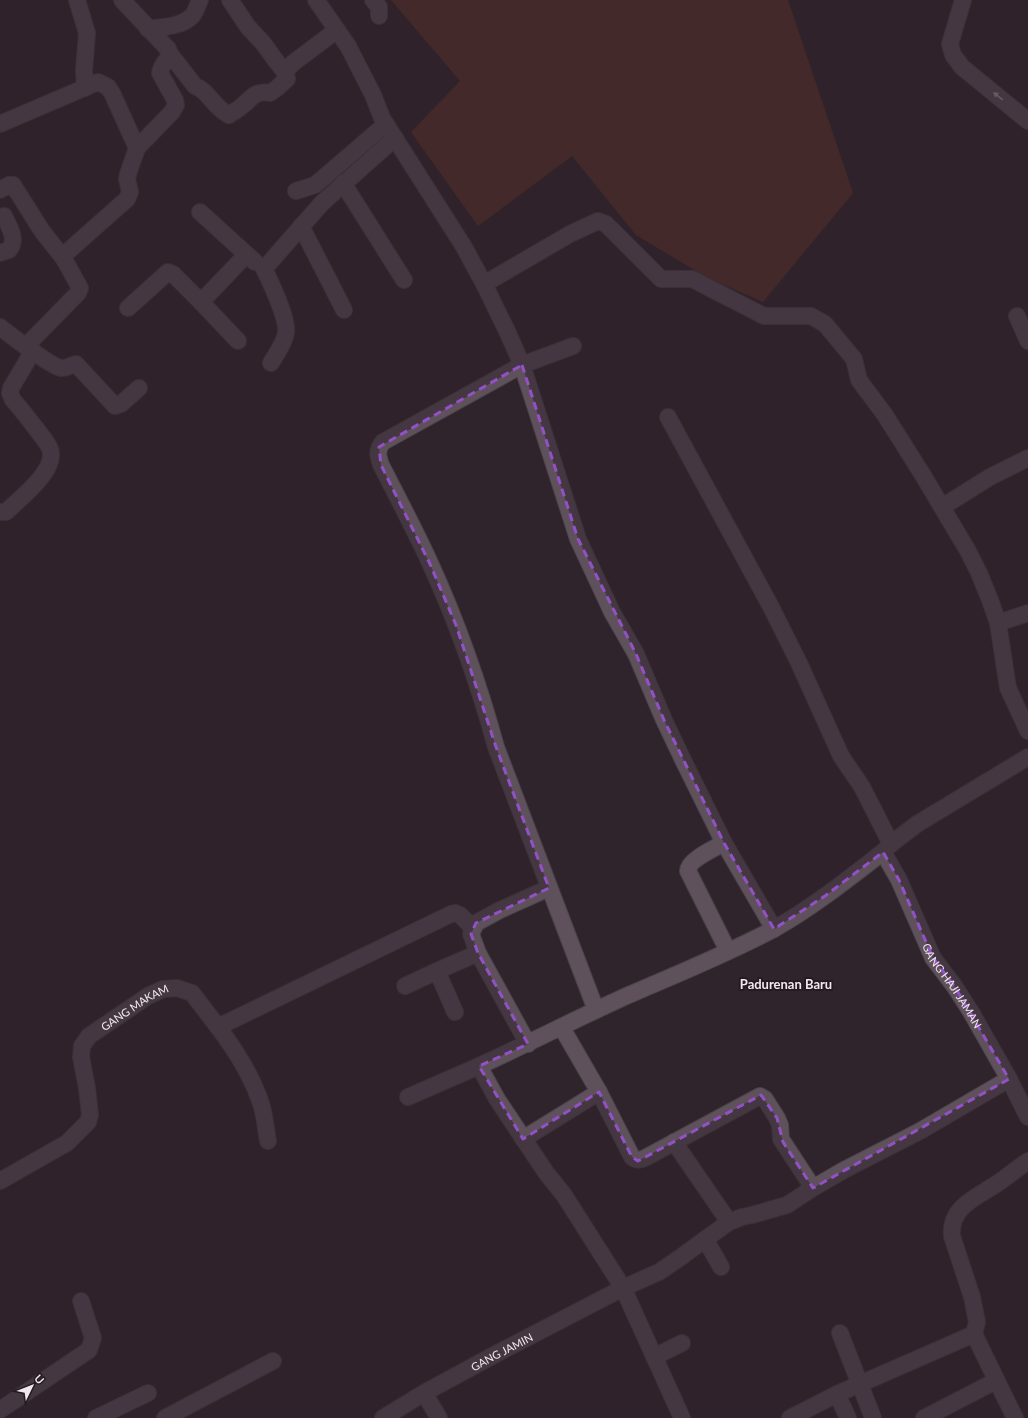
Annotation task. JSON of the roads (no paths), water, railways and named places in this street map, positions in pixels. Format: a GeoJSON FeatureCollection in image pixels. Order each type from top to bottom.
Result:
{"type":"FeatureCollection","features":[{"type":"Feature","properties":{"kind":"street"},"geometry":{"type":"LineString","coordinates":[[77,0],[87,33],[84,70],[85,88]]}},
{"type":"Feature","properties":{"kind":"street"},"geometry":{"type":"LineString","coordinates":[[122,0],[168,49],[170,54],[195,86],[201,88],[213,103],[223,113],[228,115],[242,107],[254,95],[263,92],[270,93],[287,79],[285,72],[263,43],[248,27],[230,0]]}},
{"type":"Feature","properties":{"kind":"street"},"geometry":{"type":"LineString","coordinates":[[148,29],[170,26],[191,17],[196,11],[200,0]]}},
{"type":"Feature","properties":{"kind":"street"},"geometry":{"type":"LineString","coordinates":[[372,0],[379,7],[379,16]]}},
{"type":"Feature","properties":{"kind":"street"},"geometry":{"type":"LineString","coordinates":[[963,0],[950,44],[953,55],[962,67],[1028,121]]}},
{"type":"Feature","properties":{"kind":"street"},"geometry":{"type":"LineString","coordinates":[[322,2],[348,46],[373,95],[382,118],[464,247],[484,284],[522,364],[578,539],[612,612],[636,654],[664,720],[724,843],[774,928]]}},
{"type":"Feature","properties":{"kind":"street"},"geometry":{"type":"LineString","coordinates":[[285,72],[293,63],[338,30]]}},
{"type":"Feature","properties":{"kind":"street"},"geometry":{"type":"LineString","coordinates":[[64,259],[65,254],[127,199],[130,192],[127,179],[128,174],[138,148],[172,112],[176,105],[175,100],[160,73],[161,67],[170,54]]}},
{"type":"Feature","properties":{"kind":"street"},"geometry":{"type":"LineString","coordinates":[[0,124],[98,82],[108,87],[112,93],[138,148]]}},
{"type":"Feature","properties":{"kind":"street"},"geometry":{"type":"LineString","coordinates":[[296,191],[315,185],[386,124]]}},
{"type":"Feature","properties":{"kind":"street"},"geometry":{"type":"LineString","coordinates":[[264,269],[322,203],[395,138]]}},
{"type":"Feature","properties":{"kind":"street"},"geometry":{"type":"LineString","coordinates":[[0,190],[13,184],[42,231],[64,259],[80,288],[30,349],[11,388],[10,393],[13,400],[51,450],[50,462],[39,480],[6,512],[0,512]]}},
{"type":"Feature","properties":{"kind":"street"},"geometry":{"type":"LineString","coordinates":[[343,184],[404,280]]}},
{"type":"Feature","properties":{"kind":"street"},"geometry":{"type":"LineString","coordinates":[[200,212],[246,255],[264,269],[283,314],[286,325],[286,333],[271,363]]}},
{"type":"Feature","properties":{"kind":"street"},"geometry":{"type":"LineString","coordinates":[[0,253],[9,250],[13,242],[13,237],[4,216]]}},
{"type":"Feature","properties":{"kind":"street"},"geometry":{"type":"LineString","coordinates":[[484,284],[570,234],[598,221],[606,224],[661,279],[692,280],[764,316],[811,316],[825,324],[854,359],[859,380],[885,415],[942,507],[979,573],[998,623],[1008,688],[1028,731]]}},
{"type":"Feature","properties":{"kind":"street"},"geometry":{"type":"LineString","coordinates":[[301,226],[344,310]]}},
{"type":"Feature","properties":{"kind":"street"},"geometry":{"type":"LineString","coordinates":[[201,302],[246,255]]}},
{"type":"Feature","properties":{"kind":"street"},"geometry":{"type":"LineString","coordinates":[[128,308],[168,272],[173,274],[238,341]]}},
{"type":"Feature","properties":{"kind":"street"},"geometry":{"type":"LineString","coordinates":[[1017,316],[1028,341]]}},
{"type":"Feature","properties":{"kind":"street"},"geometry":{"type":"LineString","coordinates":[[0,327],[30,349],[62,369],[76,364],[115,406],[121,404],[139,388]]}},
{"type":"Feature","properties":{"kind":"street"},"geometry":{"type":"LineString","coordinates":[[573,346],[522,364],[382,442],[379,447],[378,455],[381,465],[430,564],[456,625],[496,747],[596,1010]]}},
{"type":"Feature","properties":{"kind":"street","name":"GANG HAJI JAMAN"},"geometry":{"type":"LineString","coordinates":[[668,417],[771,607],[799,663],[841,756],[862,787],[899,880],[933,958],[959,993],[1009,1079],[1028,1117]]}},
{"type":"Feature","properties":{"kind":"street"},"geometry":{"type":"LineString","coordinates":[[942,507],[990,477],[1028,458]]}},
{"type":"Feature","properties":{"kind":"street"},"geometry":{"type":"LineString","coordinates":[[998,623],[1028,613]]}},
{"type":"Feature","properties":{"kind":"street"},"geometry":{"type":"LineString","coordinates":[[408,1097],[528,1044],[596,1010],[728,951],[774,928],[825,896],[887,848],[942,809],[1028,757]]}},
{"type":"Feature","properties":{"kind":"street"},"geometry":{"type":"LineString","coordinates":[[724,843],[692,862],[688,868],[688,871],[728,951]]}},
{"type":"Feature","properties":{"kind":"street"},"geometry":{"type":"LineString","coordinates":[[528,1044],[478,953],[471,934],[476,923],[500,910],[549,888]]}},
{"type":"Feature","properties":{"kind":"street"},"geometry":{"type":"LineString","coordinates":[[268,1141],[262,1108],[247,1070],[234,1048],[218,1027],[455,912],[473,928]]}},
{"type":"Feature","properties":{"kind":"street"},"geometry":{"type":"LineString","coordinates":[[405,986],[437,970],[478,953]]}},
{"type":"Feature","properties":{"kind":"street"},"geometry":{"type":"LineString","coordinates":[[437,970],[455,1012]]}},
{"type":"Feature","properties":{"kind":"street","name":"GANG MAKAM"},"geometry":{"type":"LineString","coordinates":[[0,1181],[67,1142],[88,1122],[90,1115],[81,1057],[82,1046],[89,1036],[148,996],[163,989],[177,988],[192,993],[218,1027]]}},
{"type":"Feature","properties":{"kind":"street"},"geometry":{"type":"LineString","coordinates":[[562,1028],[599,1092],[632,1157],[635,1160],[638,1161],[645,1158],[760,1096],[765,1099],[777,1118],[780,1125],[781,1139],[813,1188]]}},
{"type":"Feature","properties":{"kind":"street"},"geometry":{"type":"LineString","coordinates":[[479,1066],[497,1099],[547,1174],[564,1195],[623,1288],[682,1418]]}},
{"type":"Feature","properties":{"kind":"street","name":"GANG JAMIN"},"geometry":{"type":"LineString","coordinates":[[382,1418],[494,1355],[623,1288],[659,1272],[729,1222],[787,1204],[876,1153],[920,1131],[1009,1079]]}},
{"type":"Feature","properties":{"kind":"street"},"geometry":{"type":"LineString","coordinates":[[523,1139],[599,1092]]}},
{"type":"Feature","properties":{"kind":"street"},"geometry":{"type":"LineString","coordinates":[[674,1142],[729,1222]]}},
{"type":"Feature","properties":{"kind":"street"},"geometry":{"type":"LineString","coordinates":[[1014,1418],[974,1334],[976,1322],[972,1297],[952,1236],[952,1221],[969,1200],[997,1184],[1028,1161]]}},
{"type":"Feature","properties":{"kind":"street"},"geometry":{"type":"LineString","coordinates":[[705,1239],[721,1267]]}},
{"type":"Feature","properties":{"kind":"street"},"geometry":{"type":"LineString","coordinates":[[0,1410],[90,1350],[93,1338],[81,1301]]}},
{"type":"Feature","properties":{"kind":"street"},"geometry":{"type":"LineString","coordinates":[[840,1333],[873,1418]]}},
{"type":"Feature","properties":{"kind":"street"},"geometry":{"type":"LineString","coordinates":[[790,1418],[837,1394],[974,1334]]}},
{"type":"Feature","properties":{"kind":"street"},"geometry":{"type":"LineString","coordinates":[[654,1357],[682,1343]]}},
{"type":"Feature","properties":{"kind":"street"},"geometry":{"type":"LineString","coordinates":[[165,1418],[272,1360]]}},
{"type":"Feature","properties":{"kind":"street"},"geometry":{"type":"LineString","coordinates":[[924,1418],[988,1385]]}},
{"type":"Feature","properties":{"kind":"street"},"geometry":{"type":"LineString","coordinates":[[96,1418],[148,1393]]}},
{"type":"Feature","properties":{"kind":"street"},"geometry":{"type":"LineString","coordinates":[[424,1393],[439,1418]]}},
{"type":"Feature","properties":{"kind":"street"},"geometry":{"type":"LineString","coordinates":[[837,1394],[848,1418]]}},
{"type":"Feature","properties":{"kind":"district","name":"Padurenan Baru"},"geometry":{"type":"Point","coordinates":[786,984]}}]}
